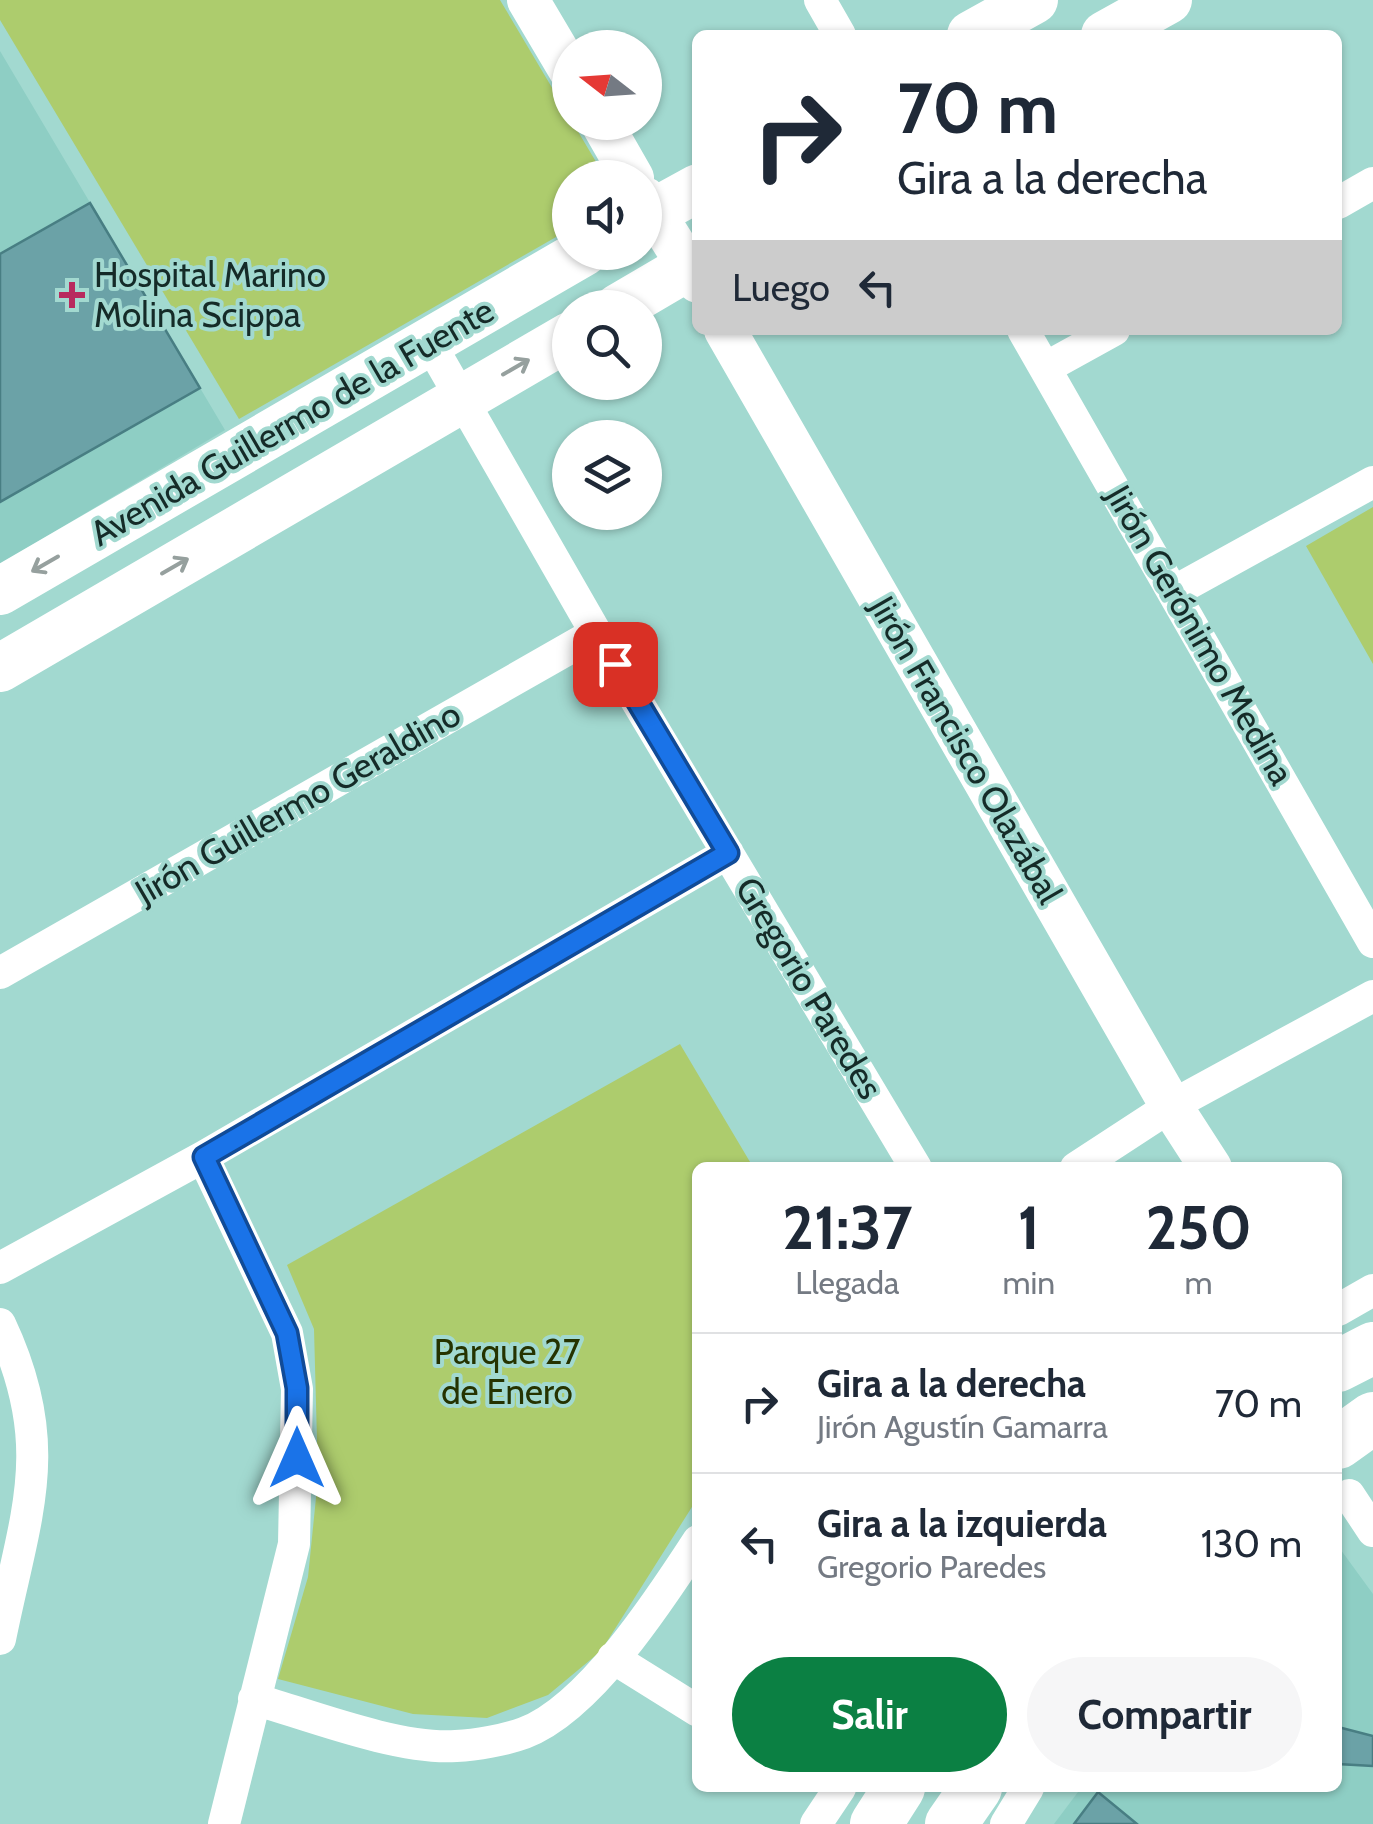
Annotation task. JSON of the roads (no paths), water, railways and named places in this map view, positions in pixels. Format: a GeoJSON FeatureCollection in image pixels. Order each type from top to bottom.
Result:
{"type":"FeatureCollection","features":[{"type":"Feature","properties":{"kind":"main road"},"geometry":{"type":"LineString","coordinates":[[980,30],[1034,0]]}},
{"type":"Feature","properties":{"kind":"main road"},"geometry":{"type":"LineString","coordinates":[[1115,30],[1168,0]]}},
{"type":"Feature","properties":{"kind":"main road"},"geometry":{"type":"LineString","coordinates":[[662,197],[692,189]]}},
{"type":"Feature","properties":{"kind":"main road","name":"Avenida Guillermo de la Fuente"},"geometry":{"type":"LineString","coordinates":[[0,590],[553,270]]}},
{"type":"Feature","properties":{"kind":"main road"},"geometry":{"type":"LineString","coordinates":[[654,290],[692,271]]}},
{"type":"Feature","properties":{"kind":"main road","name":"Avenida Guillermo de la Fuente"},"geometry":{"type":"LineString","coordinates":[[0,668],[552,346]]}},
{"type":"Feature","properties":{"kind":"main road"},"geometry":{"type":"LineString","coordinates":[[1342,1440],[1373,1418]]}},
{"type":"Feature","properties":{"kind":"main road"},"geometry":{"type":"LineString","coordinates":[[843,1799],[879,1792]]}},
{"type":"Feature","properties":{"kind":"main road"},"geometry":{"type":"LineString","coordinates":[[951,1824],[973,1792]]}},
{"type":"Feature","properties":{"kind":"street"},"geometry":{"type":"LineString","coordinates":[[528,0],[552,41]]}},
{"type":"Feature","properties":{"kind":"street"},"geometry":{"type":"LineString","coordinates":[[820,0],[837,30]]}},
{"type":"Feature","properties":{"kind":"street"},"geometry":{"type":"LineString","coordinates":[[1342,201],[1373,183]]}},
{"type":"Feature","properties":{"kind":"street"},"geometry":{"type":"LineString","coordinates":[[662,226],[692,267]]}},
{"type":"Feature","properties":{"kind":"street","name":"Jirón Francisco Olazábal"},"geometry":{"type":"LineString","coordinates":[[728,335],[1170,1106],[1207,1162]]}},
{"type":"Feature","properties":{"kind":"street","name":"Jirón Gerónimo Medina"},"geometry":{"type":"LineString","coordinates":[[1026,335],[1373,942]]}},
{"type":"Feature","properties":{"kind":"street"},"geometry":{"type":"LineString","coordinates":[[1048,368],[1105,335]]}},
{"type":"Feature","properties":{"kind":"street","name":"Gregorio Paredes"},"geometry":{"type":"LineString","coordinates":[[429,342],[596,633],[912,1162]]}},
{"type":"Feature","properties":{"kind":"street"},"geometry":{"type":"LineString","coordinates":[[1175,591],[1373,482]]}},
{"type":"Feature","properties":{"kind":"street","name":"Jirón Guillermo Geraldino"},"geometry":{"type":"LineString","coordinates":[[0,972],[596,633]]}},
{"type":"Feature","properties":{"kind":"street"},"geometry":{"type":"LineString","coordinates":[[0,1268],[204,1157],[728,853]]}},
{"type":"Feature","properties":{"kind":"street"},"geometry":{"type":"LineString","coordinates":[[1085,1162],[1170,1106],[1373,996]]}},
{"type":"Feature","properties":{"kind":"street"},"geometry":{"type":"LineString","coordinates":[[204,1157],[287,1333],[297,1388],[294,1544],[224,1824]]}},
{"type":"Feature","properties":{"kind":"street"},"geometry":{"type":"LineString","coordinates":[[1351,1354],[1373,1290]]}},
{"type":"Feature","properties":{"kind":"street"},"geometry":{"type":"LineString","coordinates":[[0,1324],[19,1364],[35,1436],[29,1515],[2,1621]]}},
{"type":"Feature","properties":{"kind":"street"},"geometry":{"type":"LineString","coordinates":[[1353,1493],[1373,1531]]}},
{"type":"Feature","properties":{"kind":"street"},"geometry":{"type":"LineString","coordinates":[[254,1699],[370,1734],[453,1747],[526,1733],[577,1697],[612,1658],[692,1549]]}},
{"type":"Feature","properties":{"kind":"street"},"geometry":{"type":"LineString","coordinates":[[612,1658],[692,1707]]}},
{"type":"Feature","properties":{"kind":"street"},"geometry":{"type":"LineString","coordinates":[[1006,1824],[1026,1792]]}},
{"type":"Feature","properties":{"kind":"street"},"geometry":{"type":"LineString","coordinates":[[816,1824],[843,1799]]}},
{"type":"Feature","properties":{"kind":"place","name":"Hospital Marino Molina Scippa"},"geometry":{"type":"Point","coordinates":[72,295]}},
{"type":"Feature","properties":{"kind":"park label","name":"Parque 27 de Enero"},"geometry":{"type":"Point","coordinates":[507,1372]}}]}
